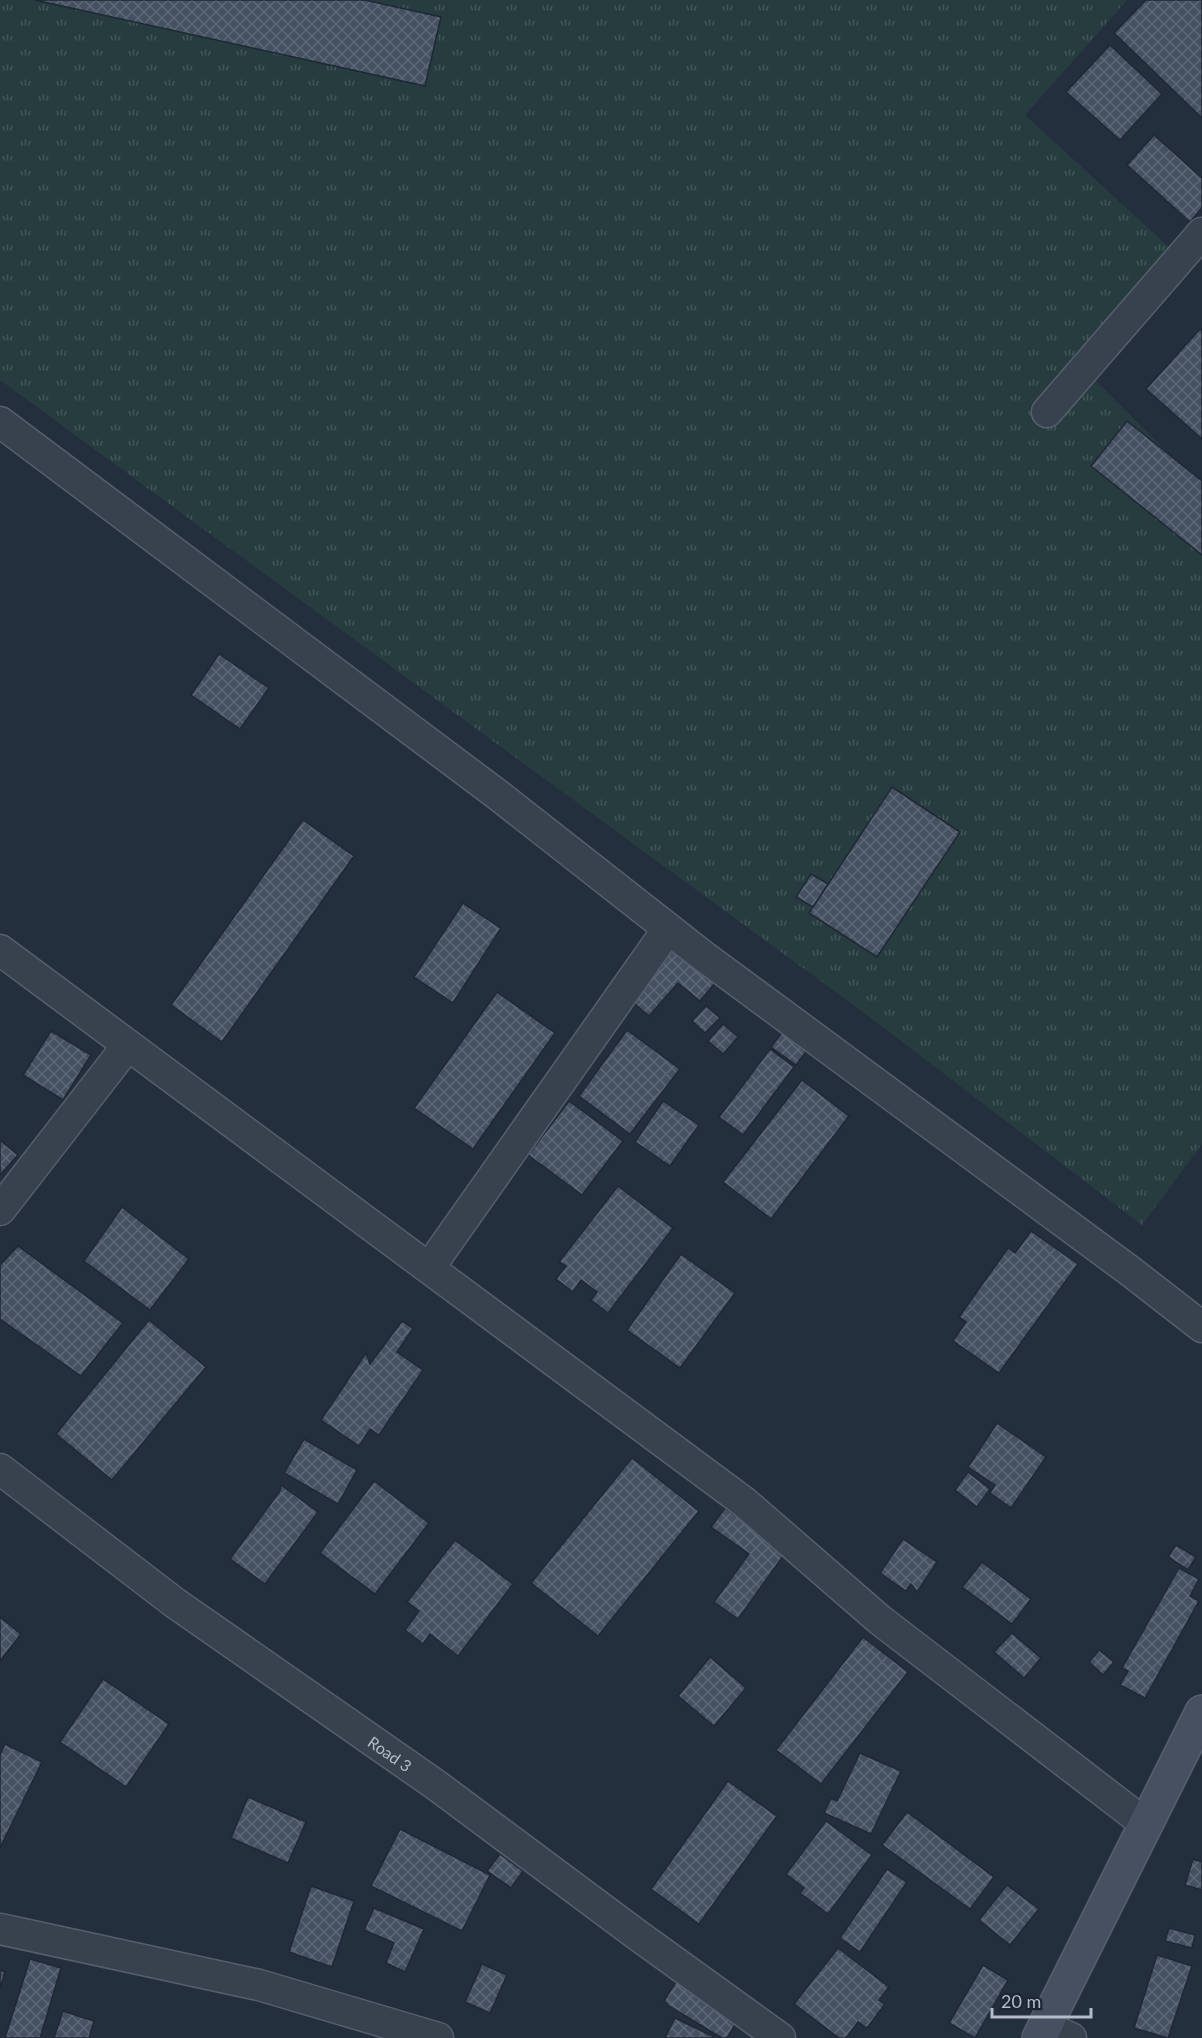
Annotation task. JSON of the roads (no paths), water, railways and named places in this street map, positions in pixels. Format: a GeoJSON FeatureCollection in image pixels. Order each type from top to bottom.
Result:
{"type":"FeatureCollection","features":[{"type":"Feature","properties":{"kind":"main road"},"geometry":{"type":"LineString","coordinates":[[1051,2034],[1147,1825],[1202,1712]]}},
{"type":"Feature","properties":{"kind":"street"},"geometry":{"type":"LineString","coordinates":[[1047,412],[1202,232]]}},
{"type":"Feature","properties":{"kind":"street"},"geometry":{"type":"LineString","coordinates":[[0,422],[498,795],[702,956],[1130,1271],[1202,1327]]}},
{"type":"Feature","properties":{"kind":"street"},"geometry":{"type":"LineString","coordinates":[[429,1268],[668,929]]}},
{"type":"Feature","properties":{"kind":"street"},"geometry":{"type":"LineString","coordinates":[[0,951],[744,1502],[880,1620],[1147,1825]]}},
{"type":"Feature","properties":{"kind":"street"},"geometry":{"type":"LineString","coordinates":[[0,1210],[128,1045]]}},
{"type":"Feature","properties":{"kind":"street","name":"Road 3"},"geometry":{"type":"LineString","coordinates":[[0,1469],[175,1603],[436,1785],[780,2038]]}},
{"type":"Feature","properties":{"kind":"street"},"geometry":{"type":"LineString","coordinates":[[0,1929],[259,1985],[438,2038]]}}]}
